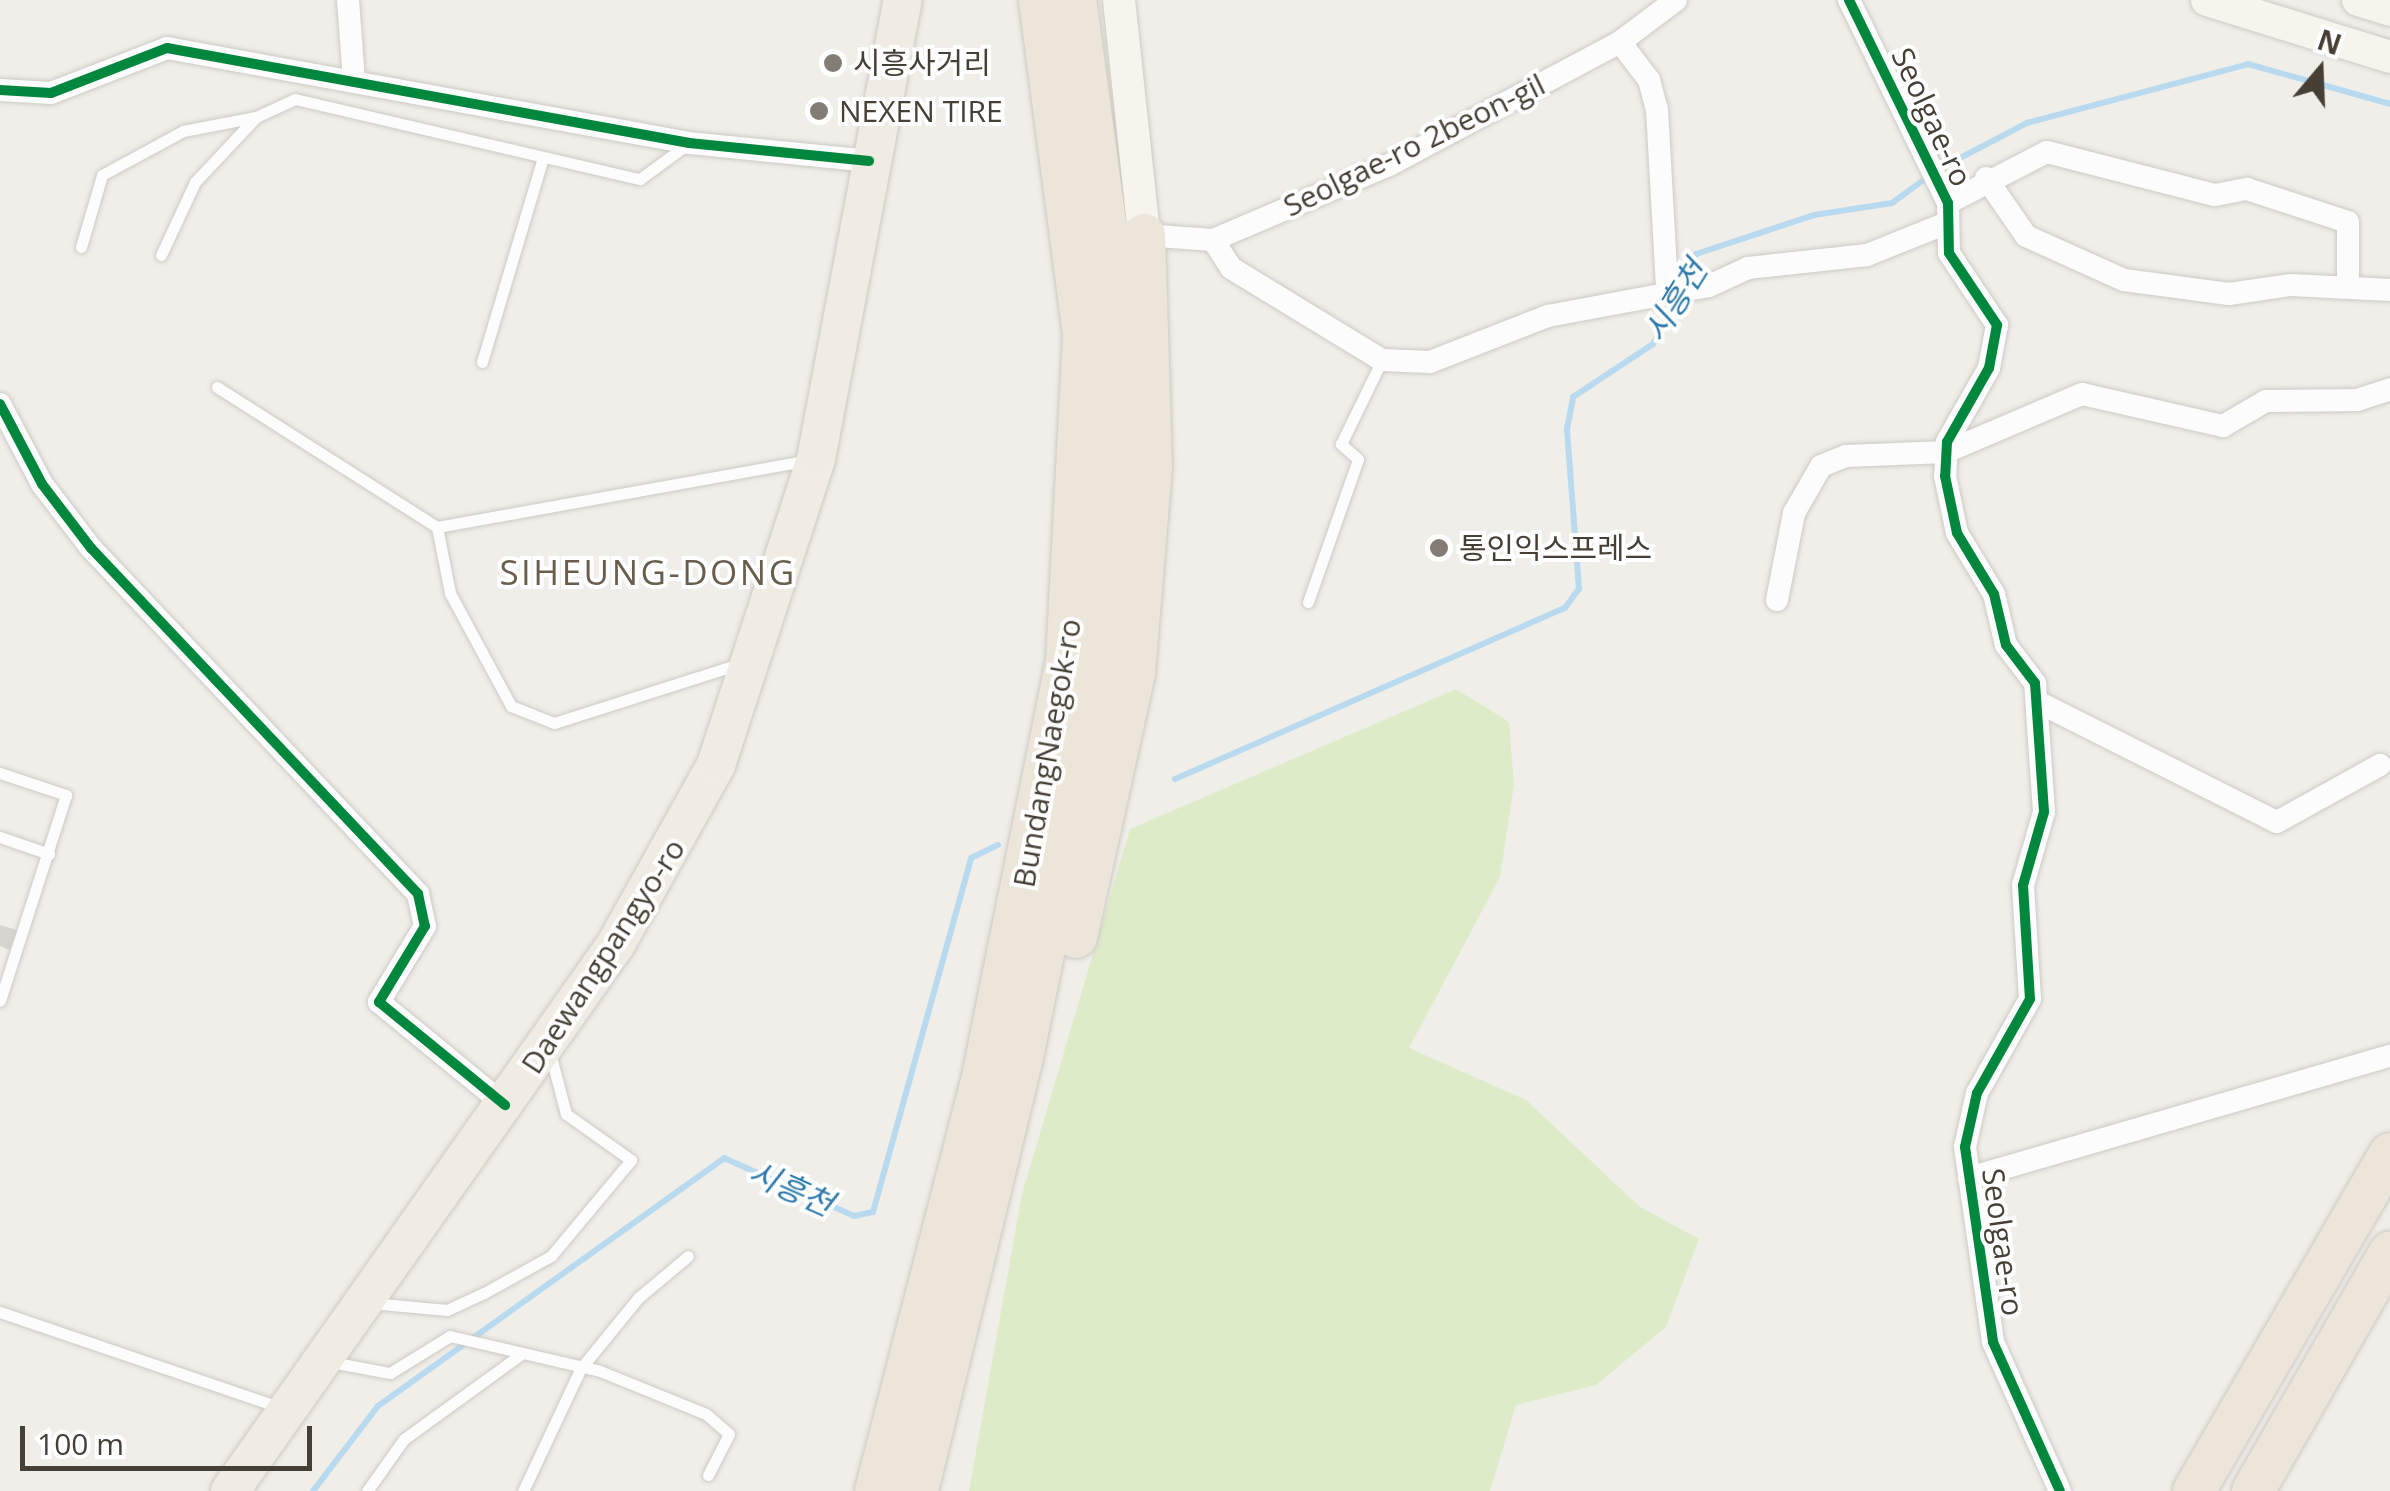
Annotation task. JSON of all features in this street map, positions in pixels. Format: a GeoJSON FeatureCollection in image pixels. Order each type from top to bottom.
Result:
{"type":"FeatureCollection","features":[{"type":"Feature","properties":{"kind":"highway","name":"BundangNaegok-ro"},"geometry":{"type":"LineString","coordinates":[[876,1491],[982,1082],[1068,660],[1084,335],[1040,0]]}},
{"type":"Feature","properties":{"kind":"highway","name":"BundangNaegok-ro"},"geometry":{"type":"LineString","coordinates":[[916,1491],[1073,830],[1120,508],[1121,343],[1075,0]]}},
{"type":"Feature","properties":{"kind":"highway"},"geometry":{"type":"LineString","coordinates":[[1008,1112],[1044,1050],[1122,758],[1151,465],[1144,235]]}},
{"type":"Feature","properties":{"kind":"highway"},"geometry":{"type":"LineString","coordinates":[[2194,1491],[2390,1154]]}},
{"type":"Feature","properties":{"kind":"highway"},"geometry":{"type":"LineString","coordinates":[[2253,1491],[2390,1254]]}},
{"type":"Feature","properties":{"kind":"main road","name":"Daewangpangyo-ro"},"geometry":{"type":"LineString","coordinates":[[235,1489],[362,1302],[547,1046],[670,860],[758,658],[816,459],[869,161],[903,0]]}},
{"type":"Feature","properties":{"kind":"street"},"geometry":{"type":"LineString","coordinates":[[348,0],[354,79]]}},
{"type":"Feature","properties":{"kind":"street"},"geometry":{"type":"LineString","coordinates":[[1119,0],[1144,235]]}},
{"type":"Feature","properties":{"kind":"street","name":"Seolgae-ro 2beon-gil"},"geometry":{"type":"LineString","coordinates":[[1144,235],[1213,240],[1389,164],[1620,42],[1676,0]]}},
{"type":"Feature","properties":{"kind":"street","name":"Seolgae-ro"},"geometry":{"type":"LineString","coordinates":[[1849,0],[1928,161],[1944,204],[1949,253],[1997,325],[1989,368],[1946,452],[1957,533],[2038,702],[2044,812],[2023,886],[2030,999],[1973,1106],[1970,1178],[1993,1342],[2060,1491]]}},
{"type":"Feature","properties":{"kind":"street"},"geometry":{"type":"LineString","coordinates":[[2206,0],[2390,57]]}},
{"type":"Feature","properties":{"kind":"street"},"geometry":{"type":"LineString","coordinates":[[2358,0],[2390,10]]}},
{"type":"Feature","properties":{"kind":"street"},"geometry":{"type":"LineString","coordinates":[[1620,42],[1649,80],[1656,109],[1668,289]]}},
{"type":"Feature","properties":{"kind":"street"},"geometry":{"type":"LineString","coordinates":[[0,90],[52,92],[167,48],[689,143],[869,161]]}},
{"type":"Feature","properties":{"kind":"street"},"geometry":{"type":"LineString","coordinates":[[1213,240],[1231,268],[1382,360],[1430,362],[1548,316],[1668,289],[1697,287],[1748,268],[1867,255],[1986,178],[2048,152],[2214,196],[2247,189],[2332,210],[2348,222],[2348,286]]}},
{"type":"Feature","properties":{"kind":"street"},"geometry":{"type":"LineString","coordinates":[[1986,178],[2026,236],[2124,280],[2229,294],[2348,286],[2390,290]]}},
{"type":"Feature","properties":{"kind":"street"},"geometry":{"type":"LineString","coordinates":[[1777,600],[1794,513],[1822,466],[1846,456],[1946,452],[2082,394],[2223,426],[2266,401],[2356,400],[2390,389]]}},
{"type":"Feature","properties":{"kind":"street"},"geometry":{"type":"LineString","coordinates":[[2,411],[91,548],[418,894],[425,926],[379,1002],[505,1105]]}},
{"type":"Feature","properties":{"kind":"street"},"geometry":{"type":"LineString","coordinates":[[2038,702],[2277,822],[2380,765]]}},
{"type":"Feature","properties":{"kind":"street"},"geometry":{"type":"LineString","coordinates":[[1970,1178],[2390,1056]]}},
{"type":"Feature","properties":{"kind":"lane"},"geometry":{"type":"LineString","coordinates":[[81,247],[102,174],[183,131],[256,118],[295,99],[640,179],[689,143]]}},
{"type":"Feature","properties":{"kind":"lane"},"geometry":{"type":"LineString","coordinates":[[161,254],[195,182],[256,118]]}},
{"type":"Feature","properties":{"kind":"lane"},"geometry":{"type":"LineString","coordinates":[[482,362],[544,158]]}},
{"type":"Feature","properties":{"kind":"lane"},"geometry":{"type":"LineString","coordinates":[[1308,602],[1358,459],[1341,444],[1382,360]]}},
{"type":"Feature","properties":{"kind":"lane"},"geometry":{"type":"LineString","coordinates":[[217,387],[436,527],[816,459]]}},
{"type":"Feature","properties":{"kind":"lane"},"geometry":{"type":"LineString","coordinates":[[436,527],[456,608],[511,706],[554,723],[758,658]]}},
{"type":"Feature","properties":{"kind":"lane"},"geometry":{"type":"LineString","coordinates":[[0,772],[66,795],[0,1001]]}},
{"type":"Feature","properties":{"kind":"lane"},"geometry":{"type":"LineString","coordinates":[[0,837],[49,854]]}},
{"type":"Feature","properties":{"kind":"lane"},"geometry":{"type":"LineString","coordinates":[[362,1302],[447,1310],[484,1293],[551,1256],[630,1160],[566,1114],[547,1046]]}},
{"type":"Feature","properties":{"kind":"lane"},"geometry":{"type":"LineString","coordinates":[[523,1491],[581,1368],[638,1298],[688,1256]]}},
{"type":"Feature","properties":{"kind":"lane"},"geometry":{"type":"LineString","coordinates":[[0,1312],[288,1410]]}},
{"type":"Feature","properties":{"kind":"lane"},"geometry":{"type":"LineString","coordinates":[[322,1360],[390,1374],[450,1336],[581,1368],[718,1424],[729,1434],[708,1475]]}},
{"type":"Feature","properties":{"kind":"lane"},"geometry":{"type":"LineString","coordinates":[[367,1491],[404,1439],[520,1355]]}},
{"type":"Feature","properties":{"kind":"green space"},"geometry":{"type":"Polygon","coordinates":[[[1456,689],[1509,722],[1514,785],[1500,877],[1409,1048],[1526,1100],[1640,1207],[1699,1239],[1666,1327],[1596,1385],[1516,1405],[1490,1491],[969,1491],[1022,1194],[1130,829],[1456,689]]]}},
{"type":"Feature","properties":{"kind":"building"},"geometry":{"type":"Polygon","coordinates":[[[0,925],[17,930],[10,950],[0,946],[0,925]]]}},
{"type":"Feature","properties":{"kind":"waterway","name":"시흥천"},"geometry":{"type":"LineString","coordinates":[[1939,169],[2027,123],[2248,64],[2390,104]]}},
{"type":"Feature","properties":{"kind":"waterway","name":"시흥천"},"geometry":{"type":"LineString","coordinates":[[1684,286],[1696,254],[1814,215],[1892,203],[1929,176]]}},
{"type":"Feature","properties":{"kind":"waterway","name":"시흥천"},"geometry":{"type":"LineString","coordinates":[[1175,779],[1565,608],[1579,589],[1567,429],[1573,397],[1653,344],[1680,297]]}},
{"type":"Feature","properties":{"kind":"waterway","name":"시흥천"},"geometry":{"type":"LineString","coordinates":[[313,1491],[378,1406],[724,1158],[854,1216],[873,1212],[971,858],[998,845]]}},
{"type":"Feature","properties":{"kind":"cycle path"},"geometry":{"type":"LineString","coordinates":[[1849,0],[1948,203],[1949,253],[1997,325],[1989,368],[1947,442],[1945,476],[1957,533],[1994,594],[2006,645],[2035,683],[2044,812],[2023,885],[2030,999],[1977,1093],[1965,1147],[1993,1342],[2060,1491]]}},
{"type":"Feature","properties":{"kind":"cycle path"},"geometry":{"type":"LineString","coordinates":[[0,90],[51,93],[167,48],[689,143],[869,161]]}},
{"type":"Feature","properties":{"kind":"cycle path"},"geometry":{"type":"LineString","coordinates":[[0,404],[42,484],[91,548],[418,894],[425,926],[379,1002],[505,1105]]}},
{"type":"Feature","properties":{"kind":"place","name":"시흥사거리"},"geometry":{"type":"Point","coordinates":[833,63]}},
{"type":"Feature","properties":{"kind":"place","name":"NEXEN TIRE"},"geometry":{"type":"Point","coordinates":[819,111]}},
{"type":"Feature","properties":{"kind":"place","name":"통인익스프레스"},"geometry":{"type":"Point","coordinates":[1439,548]}},
{"type":"Feature","properties":{"kind":"district","name":"SIHEUNG-DONG"},"geometry":{"type":"Point","coordinates":[648,572]}}]}
